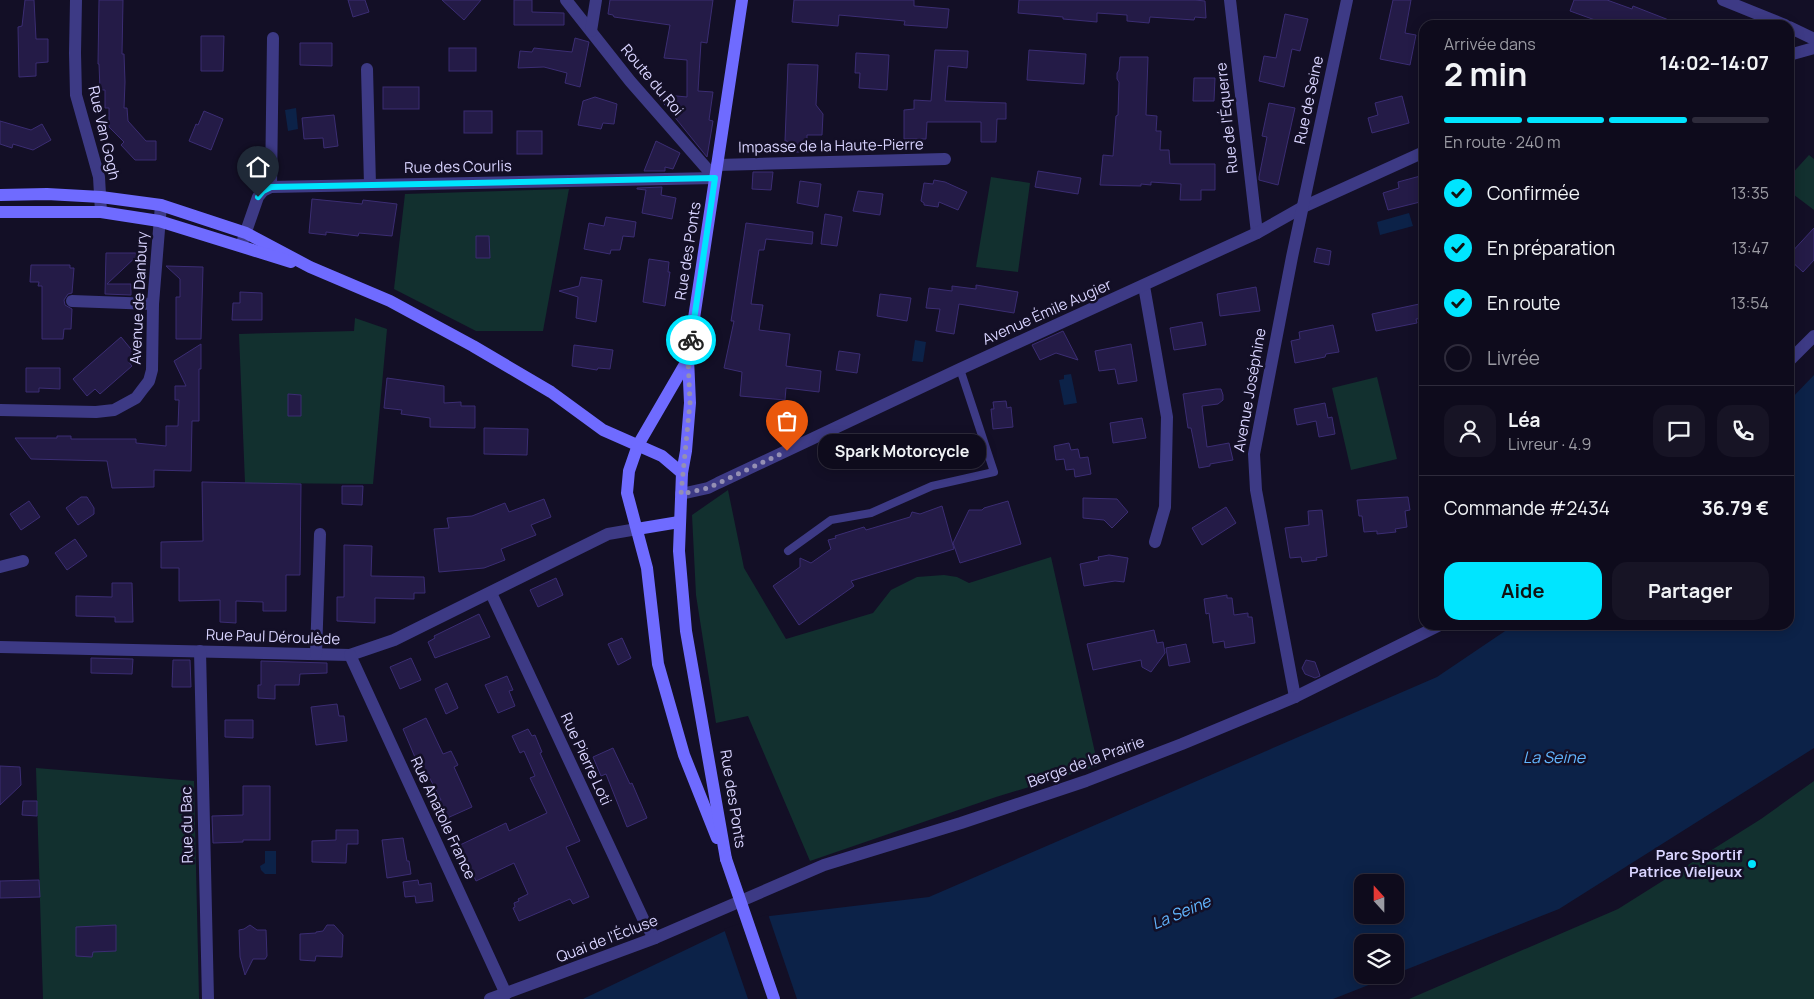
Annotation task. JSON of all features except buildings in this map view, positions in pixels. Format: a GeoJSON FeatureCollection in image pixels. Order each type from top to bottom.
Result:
{"type":"FeatureCollection","features":[{"type":"Feature","properties":{"kind":"main road","name":"Rue des Ponts"},"geometry":{"type":"LineString","coordinates":[[726,859],[686,630],[679,551],[679,522],[682,473],[690,403],[688,358],[742,0]]}},
{"type":"Feature","properties":{"kind":"main road"},"geometry":{"type":"LineString","coordinates":[[0,195],[47,194],[101,197],[161,205],[246,232],[310,267],[390,301],[551,392],[603,430],[662,456],[682,473]]}},
{"type":"Feature","properties":{"kind":"main road"},"geometry":{"type":"LineString","coordinates":[[0,212],[101,212],[159,221],[310,267]]}},
{"type":"Feature","properties":{"kind":"main road","name":"Rue des Ponts"},"geometry":{"type":"LineString","coordinates":[[688,358],[638,445],[629,470],[627,493],[647,568],[658,664],[684,755],[726,859]]}},
{"type":"Feature","properties":{"kind":"main road"},"geometry":{"type":"LineString","coordinates":[[637,529],[679,522]]}},
{"type":"Feature","properties":{"kind":"main road"},"geometry":{"type":"LineString","coordinates":[[726,859],[774,999]]}},
{"type":"Feature","properties":{"kind":"street","name":"Rue Van Gogh"},"geometry":{"type":"LineString","coordinates":[[76,0],[74,54],[76,95],[99,177],[101,212]]}},
{"type":"Feature","properties":{"kind":"street","name":"Route du Roi"},"geometry":{"type":"LineString","coordinates":[[566,0],[630,81],[715,178]]}},
{"type":"Feature","properties":{"kind":"street"},"geometry":{"type":"LineString","coordinates":[[591,31],[596,0]]}},
{"type":"Feature","properties":{"kind":"street","name":"Rue de l'Équerre"},"geometry":{"type":"LineString","coordinates":[[1230,0],[1257,233]]}},
{"type":"Feature","properties":{"kind":"street","name":"Rue de Seine"},"geometry":{"type":"LineString","coordinates":[[1303,207],[1346,0]]}},
{"type":"Feature","properties":{"kind":"street"},"geometry":{"type":"LineString","coordinates":[[1723,0],[1773,20]]}},
{"type":"Feature","properties":{"kind":"street"},"geometry":{"type":"LineString","coordinates":[[1794,29],[1814,39]]}},
{"type":"Feature","properties":{"kind":"street"},"geometry":{"type":"LineString","coordinates":[[240,247],[258,197],[263,191],[271,187],[273,38]]}},
{"type":"Feature","properties":{"kind":"street"},"geometry":{"type":"LineString","coordinates":[[1794,54],[1814,48]]}},
{"type":"Feature","properties":{"kind":"street"},"geometry":{"type":"LineString","coordinates":[[368,69],[370,186]]}},
{"type":"Feature","properties":{"kind":"street","name":"Avenue Émile Augier"},"geometry":{"type":"LineString","coordinates":[[681,494],[708,488],[960,369],[1257,233],[1303,207],[1419,154]]}},
{"type":"Feature","properties":{"kind":"street","name":"Impasse de la Haute-Pierre"},"geometry":{"type":"LineString","coordinates":[[717,165],[945,160]]}},
{"type":"Feature","properties":{"kind":"street","name":"Rue des Courlis"},"geometry":{"type":"LineString","coordinates":[[271,187],[715,178]]}},
{"type":"Feature","properties":{"kind":"street","name":"Avenue de Danbury"},"geometry":{"type":"LineString","coordinates":[[0,410],[96,412],[114,410],[136,398],[149,381],[152,370],[153,304],[161,205]]}},
{"type":"Feature","properties":{"kind":"street","name":"Avenue Joséphine"},"geometry":{"type":"LineString","coordinates":[[1295,697],[1256,490],[1254,454],[1303,207]]}},
{"type":"Feature","properties":{"kind":"street"},"geometry":{"type":"LineString","coordinates":[[1144,286],[1167,417],[1165,507],[1156,542]]}},
{"type":"Feature","properties":{"kind":"street"},"geometry":{"type":"LineString","coordinates":[[72,301],[153,304]]}},
{"type":"Feature","properties":{"kind":"street"},"geometry":{"type":"LineString","coordinates":[[1794,356],[1814,336]]}},
{"type":"Feature","properties":{"kind":"street","name":"Rue Paul Déroulède"},"geometry":{"type":"LineString","coordinates":[[0,647],[350,655],[394,640],[608,534],[637,529]]}},
{"type":"Feature","properties":{"kind":"street"},"geometry":{"type":"LineString","coordinates":[[316,654],[320,534]]}},
{"type":"Feature","properties":{"kind":"street"},"geometry":{"type":"LineString","coordinates":[[0,567],[23,561]]}},
{"type":"Feature","properties":{"kind":"street","name":"Rue Pierre Loti"},"geometry":{"type":"LineString","coordinates":[[490,593],[646,925],[655,938]]}},
{"type":"Feature","properties":{"kind":"street","name":"Berge de la Prairie"},"geometry":{"type":"LineString","coordinates":[[734,905],[824,865],[961,823],[1086,781],[1295,697],[1430,630]]}},
{"type":"Feature","properties":{"kind":"street","name":"Rue du Bac"},"geometry":{"type":"LineString","coordinates":[[200,651],[208,999]]}},
{"type":"Feature","properties":{"kind":"street","name":"Rue Anatole France"},"geometry":{"type":"LineString","coordinates":[[350,655],[506,994]]}},
{"type":"Feature","properties":{"kind":"street","name":"Quai de l'Écluse"},"geometry":{"type":"LineString","coordinates":[[490,999],[655,938],[734,905]]}},
{"type":"Feature","properties":{"kind":"lane"},"geometry":{"type":"LineString","coordinates":[[788,551],[831,520],[871,513],[932,486],[994,472],[960,369]]}},
{"type":"Feature","properties":{"kind":"green space"},"geometry":{"type":"Polygon","coordinates":[[[1809,155],[1814,159],[1814,210],[1794,195],[1794,172],[1809,155]]]}},
{"type":"Feature","properties":{"kind":"green space"},"geometry":{"type":"Polygon","coordinates":[[[991,177],[1030,183],[1018,272],[976,267],[991,177]]]}},
{"type":"Feature","properties":{"kind":"green space"},"geometry":{"type":"Polygon","coordinates":[[[569,189],[543,331],[476,331],[394,289],[405,194],[569,189]]]}},
{"type":"Feature","properties":{"kind":"green space"},"geometry":{"type":"Polygon","coordinates":[[[355,318],[387,329],[373,484],[245,483],[239,334],[354,331],[355,318]]]}},
{"type":"Feature","properties":{"kind":"green space"},"geometry":{"type":"Polygon","coordinates":[[[1377,377],[1397,459],[1351,470],[1332,388],[1377,377]]]}},
{"type":"Feature","properties":{"kind":"green space"},"geometry":{"type":"Polygon","coordinates":[[[728,490],[744,568],[786,639],[873,613],[891,590],[917,577],[944,575],[957,577],[969,583],[1051,557],[1098,766],[996,797],[810,861],[748,716],[716,723],[696,595],[692,515],[728,490]]]}},
{"type":"Feature","properties":{"kind":"green space"},"geometry":{"type":"Polygon","coordinates":[[[36,768],[194,781],[199,999],[43,999],[36,768]]]}},
{"type":"Feature","properties":{"kind":"green space","name":"Parc Sportif Patrice Vieljeux"},"geometry":{"type":"Polygon","coordinates":[[[1814,781],[1814,999],[1409,999],[1618,909],[1761,819],[1814,781]]]}},
{"type":"Feature","properties":{"kind":"water"},"geometry":{"type":"Polygon","coordinates":[[[296,108],[298,129],[288,131],[285,110],[296,108]]]}},
{"type":"Feature","properties":{"kind":"water"},"geometry":{"type":"Polygon","coordinates":[[[1409,213],[1413,226],[1380,235],[1377,222],[1409,213]]]}},
{"type":"Feature","properties":{"kind":"water"},"geometry":{"type":"Polygon","coordinates":[[[915,340],[926,342],[923,362],[912,361],[915,340]]]}},
{"type":"Feature","properties":{"kind":"water"},"geometry":{"type":"Polygon","coordinates":[[[1071,374],[1077,403],[1064,405],[1059,380],[1064,379],[1064,375],[1071,374]]]}},
{"type":"Feature","properties":{"kind":"water","name":"La Seine"},"geometry":{"type":"Polygon","coordinates":[[[1814,375],[1814,748],[1559,909],[1404,970],[1404,934],[1354,934],[1354,984],[1371,984],[1333,999],[583,999],[725,931],[770,916],[929,897],[1437,677],[1507,630],[1794,630],[1794,396],[1814,375]]]}},
{"type":"Feature","properties":{"kind":"water"},"geometry":{"type":"Polygon","coordinates":[[[265,851],[276,851],[276,874],[265,874],[261,870],[260,866],[265,863],[265,851]]]}},
{"type":"Feature","properties":{"kind":"pier"},"geometry":{"type":"Polygon","coordinates":[[[768,914],[797,999],[748,999],[724,929],[768,914]]]}},
{"type":"Feature","properties":{"kind":"way so far"},"geometry":{"type":"LineString","coordinates":[[691,340],[688,358],[690,403],[688,438],[682,473],[681,494],[708,488],[787,451]]}},
{"type":"Feature","properties":{"kind":"place","name":"Spark Motorcycle"},"geometry":{"type":"Point","coordinates":[787,451]}},
{"type":"Feature","properties":{"kind":"place","name":"Parc Sportif Patrice Vieljeux"},"geometry":{"type":"Point","coordinates":[1752,864]}},
{"type":"Feature","properties":{"kind":"route"},"geometry":{"type":"LineString","coordinates":[[258,197],[263,191],[271,187],[715,178],[691,340]]}}]}
